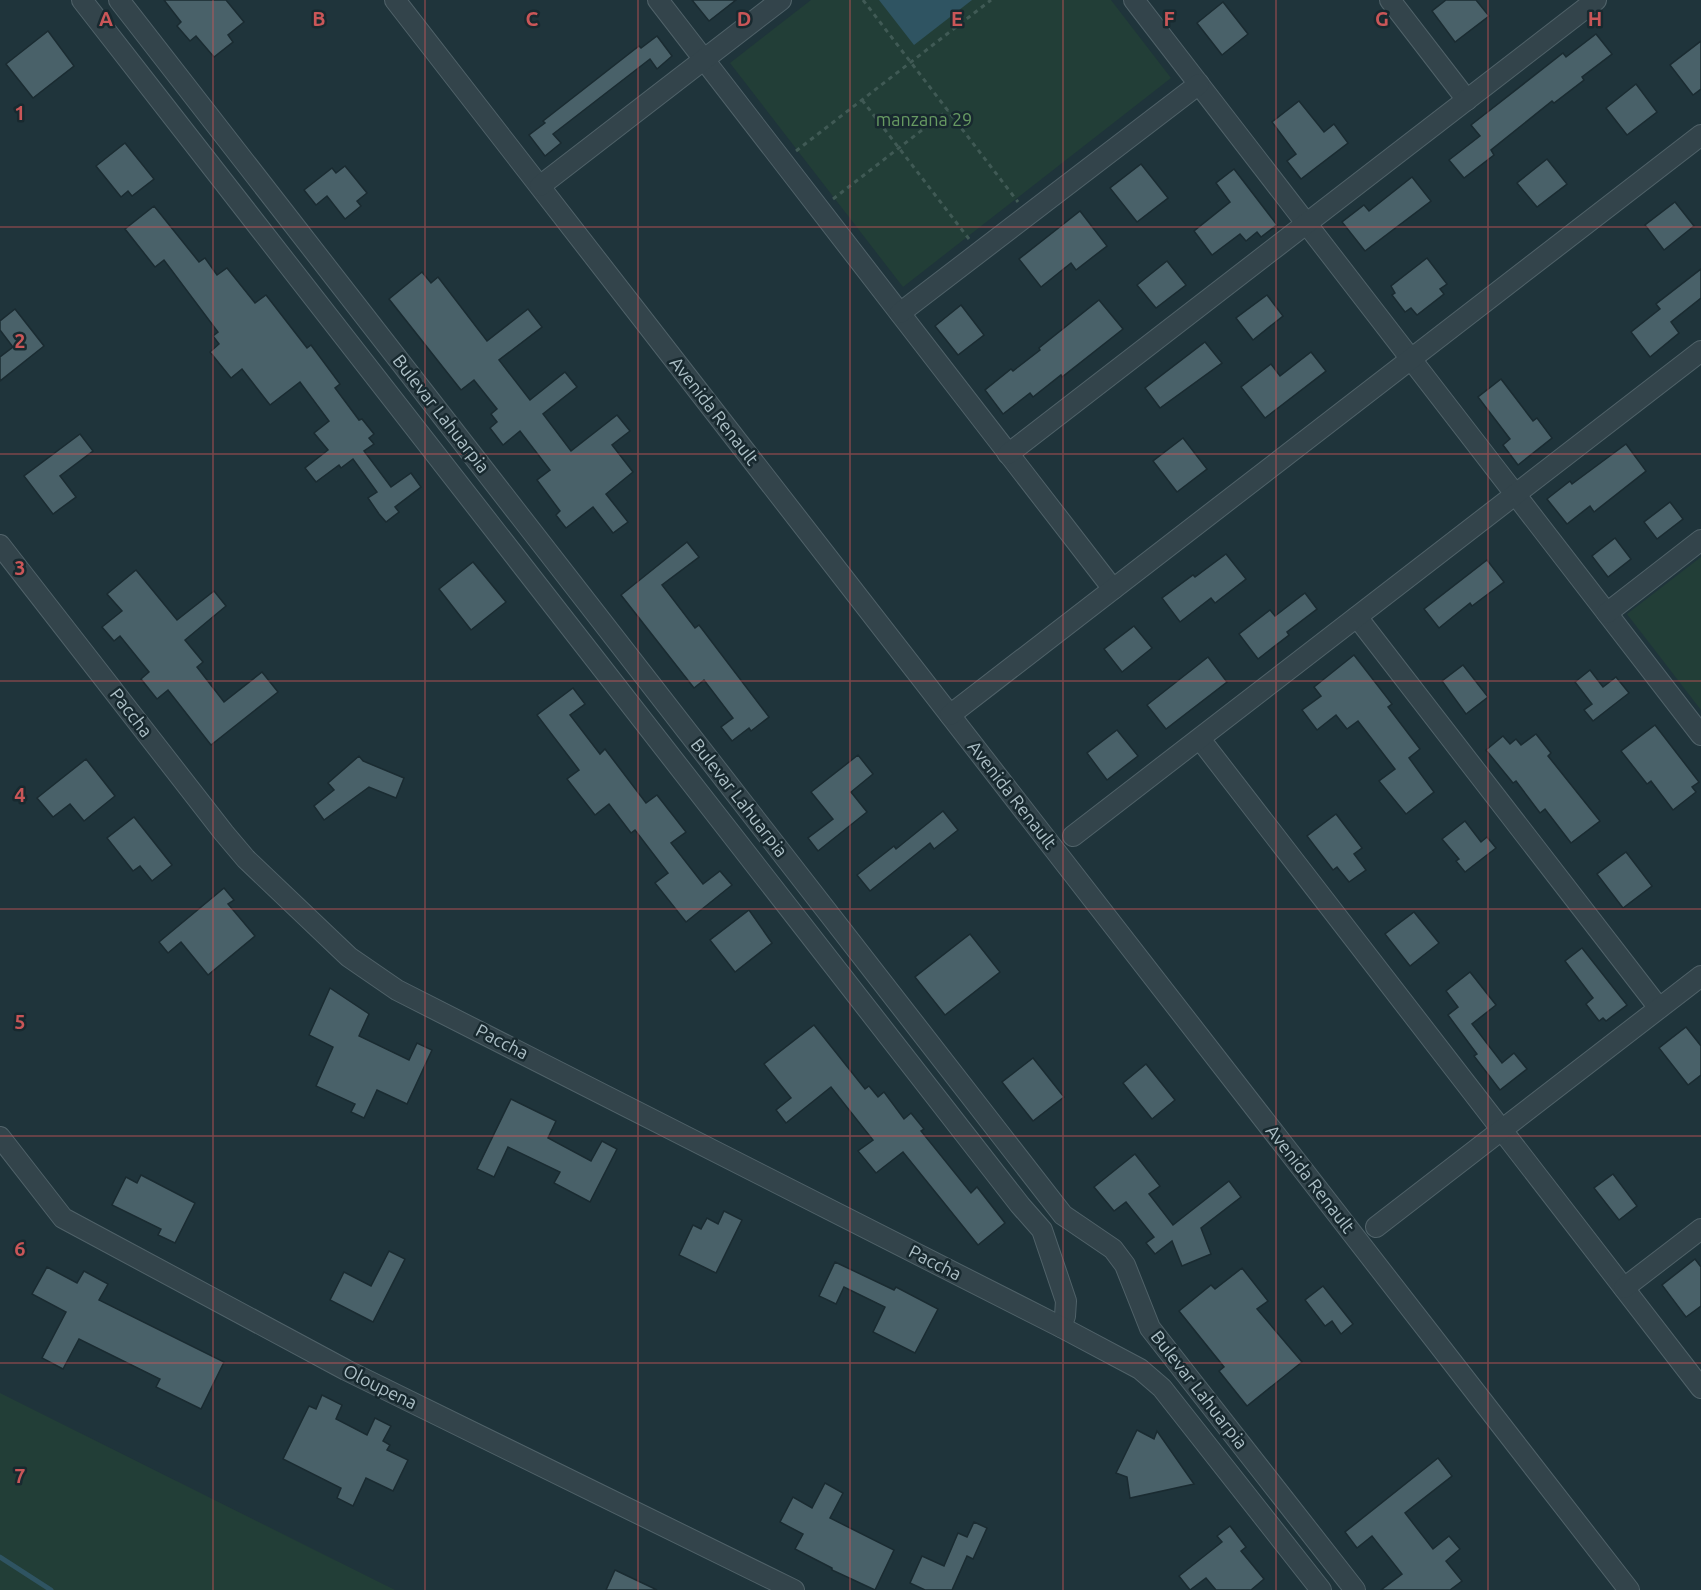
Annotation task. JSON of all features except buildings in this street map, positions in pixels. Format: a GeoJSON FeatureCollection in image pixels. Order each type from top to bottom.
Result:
{"type":"FeatureCollection","features":[{"type":"Feature","properties":{"kind":"street"},"geometry":{"type":"LineString","coordinates":[[82,0],[1042,1230],[1066,1301],[1065,1316],[1061,1327]]}},
{"type":"Feature","properties":{"kind":"street","name":"Bulevar Lahuarpia"},"geometry":{"type":"LineString","coordinates":[[119,0],[1063,1215],[1113,1249],[1125,1265],[1150,1328],[1355,1590]]}},
{"type":"Feature","properties":{"kind":"street","name":"Avenida Renault"},"geometry":{"type":"LineString","coordinates":[[395,0],[1629,1590]]}},
{"type":"Feature","properties":{"kind":"street"},"geometry":{"type":"LineString","coordinates":[[658,0],[1113,589]]}},
{"type":"Feature","properties":{"kind":"street"},"geometry":{"type":"LineString","coordinates":[[540,186],[781,0]]}},
{"type":"Feature","properties":{"kind":"street"},"geometry":{"type":"LineString","coordinates":[[1134,0],[1701,735]]}},
{"type":"Feature","properties":{"kind":"street"},"geometry":{"type":"LineString","coordinates":[[1390,0],[1467,100]]}},
{"type":"Feature","properties":{"kind":"street"},"geometry":{"type":"LineString","coordinates":[[1008,453],[1596,0]]}},
{"type":"Feature","properties":{"kind":"street"},"geometry":{"type":"LineString","coordinates":[[900,313],[1199,84]]}},
{"type":"Feature","properties":{"kind":"street"},"geometry":{"type":"LineString","coordinates":[[950,716],[1701,135]]}},
{"type":"Feature","properties":{"kind":"street"},"geometry":{"type":"LineString","coordinates":[[1073,836],[1701,351]]}},
{"type":"Feature","properties":{"kind":"street"},"geometry":{"type":"LineString","coordinates":[[1607,613],[1701,540]]}},
{"type":"Feature","properties":{"kind":"street","name":"Paccha"},"geometry":{"type":"LineString","coordinates":[[0,545],[231,842],[349,957],[397,990],[1140,1369],[1162,1388],[1321,1590]]}},
{"type":"Feature","properties":{"kind":"street"},"geometry":{"type":"LineString","coordinates":[[1357,617],[1659,1008]]}},
{"type":"Feature","properties":{"kind":"street"},"geometry":{"type":"LineString","coordinates":[[1200,739],[1701,1388]]}},
{"type":"Feature","properties":{"kind":"street"},"geometry":{"type":"LineString","coordinates":[[1376,1227],[1701,976]]}},
{"type":"Feature","properties":{"kind":"street","name":"Oloupena"},"geometry":{"type":"LineString","coordinates":[[0,1137],[63,1218],[346,1370],[794,1590]]}},
{"type":"Feature","properties":{"kind":"street"},"geometry":{"type":"LineString","coordinates":[[1042,1230],[1063,1215]]}},
{"type":"Feature","properties":{"kind":"street"},"geometry":{"type":"LineString","coordinates":[[1624,1288],[1701,1229]]}},
{"type":"Feature","properties":{"kind":"street"},"geometry":{"type":"LineString","coordinates":[[1140,1369],[1152,1365],[1158,1357],[1162,1343]]}},
{"type":"Feature","properties":{"kind":"path"},"geometry":{"type":"LineString","coordinates":[[863,0],[1028,215]]}},
{"type":"Feature","properties":{"kind":"path"},"geometry":{"type":"LineString","coordinates":[[782,161],[991,0]]}},
{"type":"Feature","properties":{"kind":"path"},"geometry":{"type":"LineString","coordinates":[[861,100],[979,252]]}},
{"type":"Feature","properties":{"kind":"path"},"geometry":{"type":"LineString","coordinates":[[820,209],[948,110]]}},
{"type":"Feature","properties":{"kind":"green space","name":"manzana 29"},"geometry":{"type":"Polygon","coordinates":[[[811,0],[1111,0],[1171,78],[903,287],[730,63],[811,0]]]}},
{"type":"Feature","properties":{"kind":"green space"},"geometry":{"type":"Polygon","coordinates":[[[1701,557],[1701,710],[1627,614],[1701,557]]]}},
{"type":"Feature","properties":{"kind":"green space"},"geometry":{"type":"Polygon","coordinates":[[[0,1393],[395,1590],[0,1590],[0,1393]]]}},
{"type":"Feature","properties":{"kind":"water"},"geometry":{"type":"Polygon","coordinates":[[[879,0],[972,0],[914,45],[879,0]]]}},
{"type":"Feature","properties":{"kind":"waterway"},"geometry":{"type":"LineString","coordinates":[[0,1557],[51,1590]]}}]}
